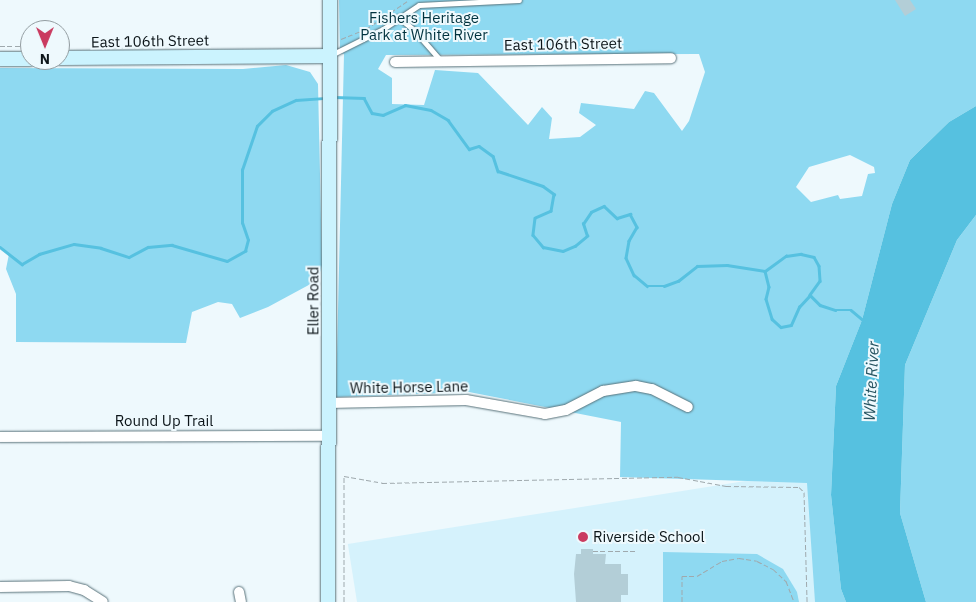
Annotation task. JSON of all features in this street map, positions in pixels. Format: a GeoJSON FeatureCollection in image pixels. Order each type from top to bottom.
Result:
{"type":"FeatureCollection","features":[{"type":"Feature","properties":{"kind":"street","name":"Eller Road"},"geometry":{"type":"LineString","coordinates":[[328,602],[330,0]]}},
{"type":"Feature","properties":{"kind":"street","name":"East 106th Street"},"geometry":{"type":"LineString","coordinates":[[70,58],[330,56]]}},
{"type":"Feature","properties":{"kind":"street"},"geometry":{"type":"LineString","coordinates":[[0,59],[20,58]]}},
{"type":"Feature","properties":{"kind":"street","name":"East 106th Street"},"geometry":{"type":"LineString","coordinates":[[395,62],[671,58]]}},
{"type":"Feature","properties":{"kind":"street","name":"White Horse Lane"},"geometry":{"type":"LineString","coordinates":[[329,404],[466,400],[544,414],[566,410],[602,391],[636,386],[652,389],[688,407]]}},
{"type":"Feature","properties":{"kind":"street","name":"Round Up Trail"},"geometry":{"type":"LineString","coordinates":[[0,437],[328,436]]}},
{"type":"Feature","properties":{"kind":"street"},"geometry":{"type":"LineString","coordinates":[[0,587],[68,586],[84,590],[103,602]]}},
{"type":"Feature","properties":{"kind":"lane"},"geometry":{"type":"LineString","coordinates":[[330,56],[376,32],[418,5],[438,2],[519,0]]}},
{"type":"Feature","properties":{"kind":"lane"},"geometry":{"type":"LineString","coordinates":[[398,17],[414,30],[442,62]]}},
{"type":"Feature","properties":{"kind":"path"},"geometry":{"type":"LineString","coordinates":[[340,39],[366,29],[409,0]]}},
{"type":"Feature","properties":{"kind":"path"},"geometry":{"type":"LineString","coordinates":[[0,46],[20,46]]}},
{"type":"Feature","properties":{"kind":"path"},"geometry":{"type":"LineString","coordinates":[[344,602],[344,476],[382,483],[678,477],[726,486],[799,487],[804,492],[807,602]]}},
{"type":"Feature","properties":{"kind":"path"},"geometry":{"type":"LineString","coordinates":[[593,551],[635,551]]}},
{"type":"Feature","properties":{"kind":"path"},"geometry":{"type":"LineString","coordinates":[[682,602],[682,576],[697,576],[722,561],[739,558],[757,561],[773,569],[786,582],[794,602]]}},
{"type":"Feature","properties":{"kind":"shaded area","name":"Riverside School"},"geometry":{"type":"Polygon","coordinates":[[[815,470],[836,602],[357,602],[348,544],[815,470]]]}},
{"type":"Feature","properties":{"kind":"green space","name":"Fishers Heritage Park at White River"},"geometry":{"type":"Polygon","coordinates":[[[339,0],[976,0],[976,106],[949,122],[910,160],[892,204],[862,320],[836,386],[831,495],[841,589],[846,602],[815,602],[807,483],[620,477],[621,422],[469,392],[336,397],[344,54],[340,53],[339,0]],[[699,54],[386,55],[378,69],[392,78],[392,104],[424,105],[435,70],[478,73],[528,125],[542,107],[552,118],[549,139],[580,137],[596,125],[579,113],[581,103],[634,109],[645,91],[654,93],[682,131],[689,121],[705,72],[699,54]],[[850,155],[809,167],[796,187],[811,202],[838,195],[840,199],[862,196],[868,174],[875,173],[874,167],[850,155]]]}},
{"type":"Feature","properties":{"kind":"green space"},"geometry":{"type":"Polygon","coordinates":[[[286,65],[310,72],[318,84],[322,265],[318,280],[268,307],[240,318],[232,304],[218,302],[192,312],[186,343],[16,342],[16,294],[6,269],[9,254],[0,247],[0,68],[20,68],[20,70],[243,69],[286,65]]]}},
{"type":"Feature","properties":{"kind":"green space"},"geometry":{"type":"Polygon","coordinates":[[[976,215],[976,602],[926,602],[900,513],[905,365],[957,240],[976,215]]]}},
{"type":"Feature","properties":{"kind":"green space"},"geometry":{"type":"Polygon","coordinates":[[[663,552],[757,554],[783,569],[797,592],[799,602],[663,602],[663,552]]]}},
{"type":"Feature","properties":{"kind":"water","name":"White River"},"geometry":{"type":"Polygon","coordinates":[[[976,106],[976,215],[957,240],[905,365],[900,513],[926,602],[846,602],[841,589],[831,495],[836,386],[862,320],[892,204],[910,160],[949,122],[976,106]]]}},
{"type":"Feature","properties":{"kind":"building"},"geometry":{"type":"Polygon","coordinates":[[[895,0],[910,0],[916,9],[905,16],[895,0]]]}},
{"type":"Feature","properties":{"kind":"building"},"geometry":{"type":"Polygon","coordinates":[[[581,549],[593,549],[593,554],[606,554],[605,564],[621,564],[621,574],[628,574],[628,595],[621,595],[621,602],[576,602],[574,574],[576,554],[581,554],[581,549]]]}},
{"type":"Feature","properties":{"kind":"waterway"},"geometry":{"type":"LineString","coordinates":[[334,97],[364,98],[372,113],[383,115],[405,105],[431,110],[448,120],[469,149],[479,146],[493,156],[498,171],[543,186],[554,194],[551,211],[535,218],[533,235],[543,247],[563,251],[575,246],[587,236],[583,224],[591,212],[604,206],[617,218],[630,214],[637,227],[629,241],[626,258],[634,275],[647,286],[664,286],[678,281],[697,266],[727,265],[765,271],[786,256],[801,254],[814,257],[819,266],[820,281],[810,295],[820,305],[835,310],[851,310],[864,321]]}},
{"type":"Feature","properties":{"kind":"waterway"},"geometry":{"type":"LineString","coordinates":[[0,247],[22,264],[39,254],[74,244],[101,248],[129,257],[148,247],[172,245],[227,261],[245,251],[248,240],[242,223],[242,170],[257,126],[272,111],[296,100],[326,98]]}},
{"type":"Feature","properties":{"kind":"waterway"},"geometry":{"type":"LineString","coordinates":[[765,271],[769,287],[766,299],[772,319],[781,327],[791,325],[799,307],[810,295]]}},
{"type":"Feature","properties":{"kind":"place","name":"Riverside School"},"geometry":{"type":"Point","coordinates":[583,537]}}]}
